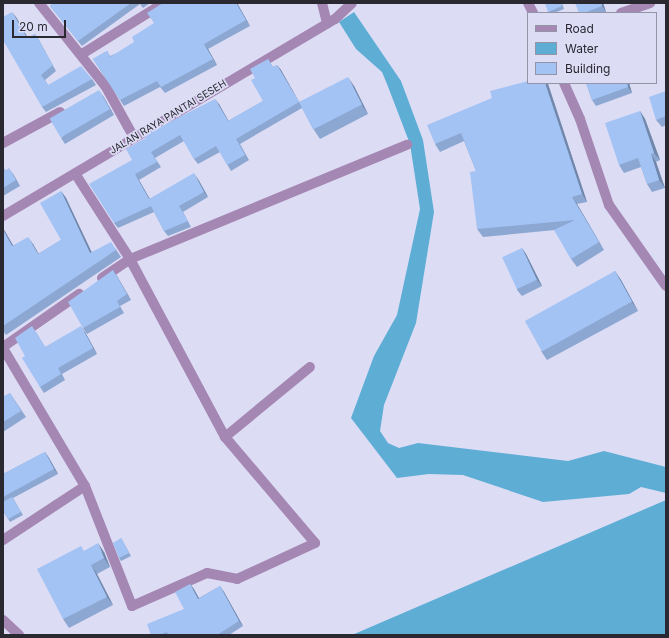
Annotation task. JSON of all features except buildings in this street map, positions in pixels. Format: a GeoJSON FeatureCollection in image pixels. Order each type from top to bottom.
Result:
{"type":"FeatureCollection","features":[{"type":"Feature","properties":{"kind":"street"},"geometry":{"type":"LineString","coordinates":[[39,3],[82,54],[106,87],[133,136]]}},
{"type":"Feature","properties":{"kind":"street"},"geometry":{"type":"LineString","coordinates":[[82,54],[164,3]]}},
{"type":"Feature","properties":{"kind":"street"},"geometry":{"type":"LineString","coordinates":[[322,3],[331,21]]}},
{"type":"Feature","properties":{"kind":"street","name":"JALAN RAYA PANTAI SESEH"},"geometry":{"type":"LineString","coordinates":[[3,216],[76,175],[133,136],[331,21],[352,3]]}},
{"type":"Feature","properties":{"kind":"street"},"geometry":{"type":"LineString","coordinates":[[528,3],[532,12]]}},
{"type":"Feature","properties":{"kind":"street"},"geometry":{"type":"LineString","coordinates":[[624,12],[650,3]]}},
{"type":"Feature","properties":{"kind":"street"},"geometry":{"type":"LineString","coordinates":[[564,84],[580,119],[609,205],[666,286]]}},
{"type":"Feature","properties":{"kind":"street"},"geometry":{"type":"LineString","coordinates":[[92,94],[106,87]]}},
{"type":"Feature","properties":{"kind":"street"},"geometry":{"type":"LineString","coordinates":[[3,143],[72,106]]}},
{"type":"Feature","properties":{"kind":"street"},"geometry":{"type":"LineString","coordinates":[[76,175],[130,259],[225,437],[315,540],[314,545],[237,579],[207,573],[132,606],[85,486],[3,347],[130,259],[407,145]]}},
{"type":"Feature","properties":{"kind":"street"},"geometry":{"type":"LineString","coordinates":[[225,437],[310,367]]}},
{"type":"Feature","properties":{"kind":"street"},"geometry":{"type":"LineString","coordinates":[[3,540],[85,486]]}},
{"type":"Feature","properties":{"kind":"street"},"geometry":{"type":"LineString","coordinates":[[3,620],[19,635]]}},
{"type":"Feature","properties":{"kind":"water"},"geometry":{"type":"Polygon","coordinates":[[[354,12],[401,81],[423,140],[434,212],[416,323],[384,405],[380,431],[388,443],[399,448],[418,443],[568,461],[604,451],[666,467],[666,493],[641,487],[629,494],[543,502],[463,475],[429,474],[397,478],[351,418],[374,356],[397,315],[420,209],[410,144],[382,72],[356,49],[339,22],[354,12]]]}},
{"type":"Feature","properties":{"kind":"water"},"geometry":{"type":"Polygon","coordinates":[[[666,500],[666,635],[352,635],[666,500]]]}}]}
